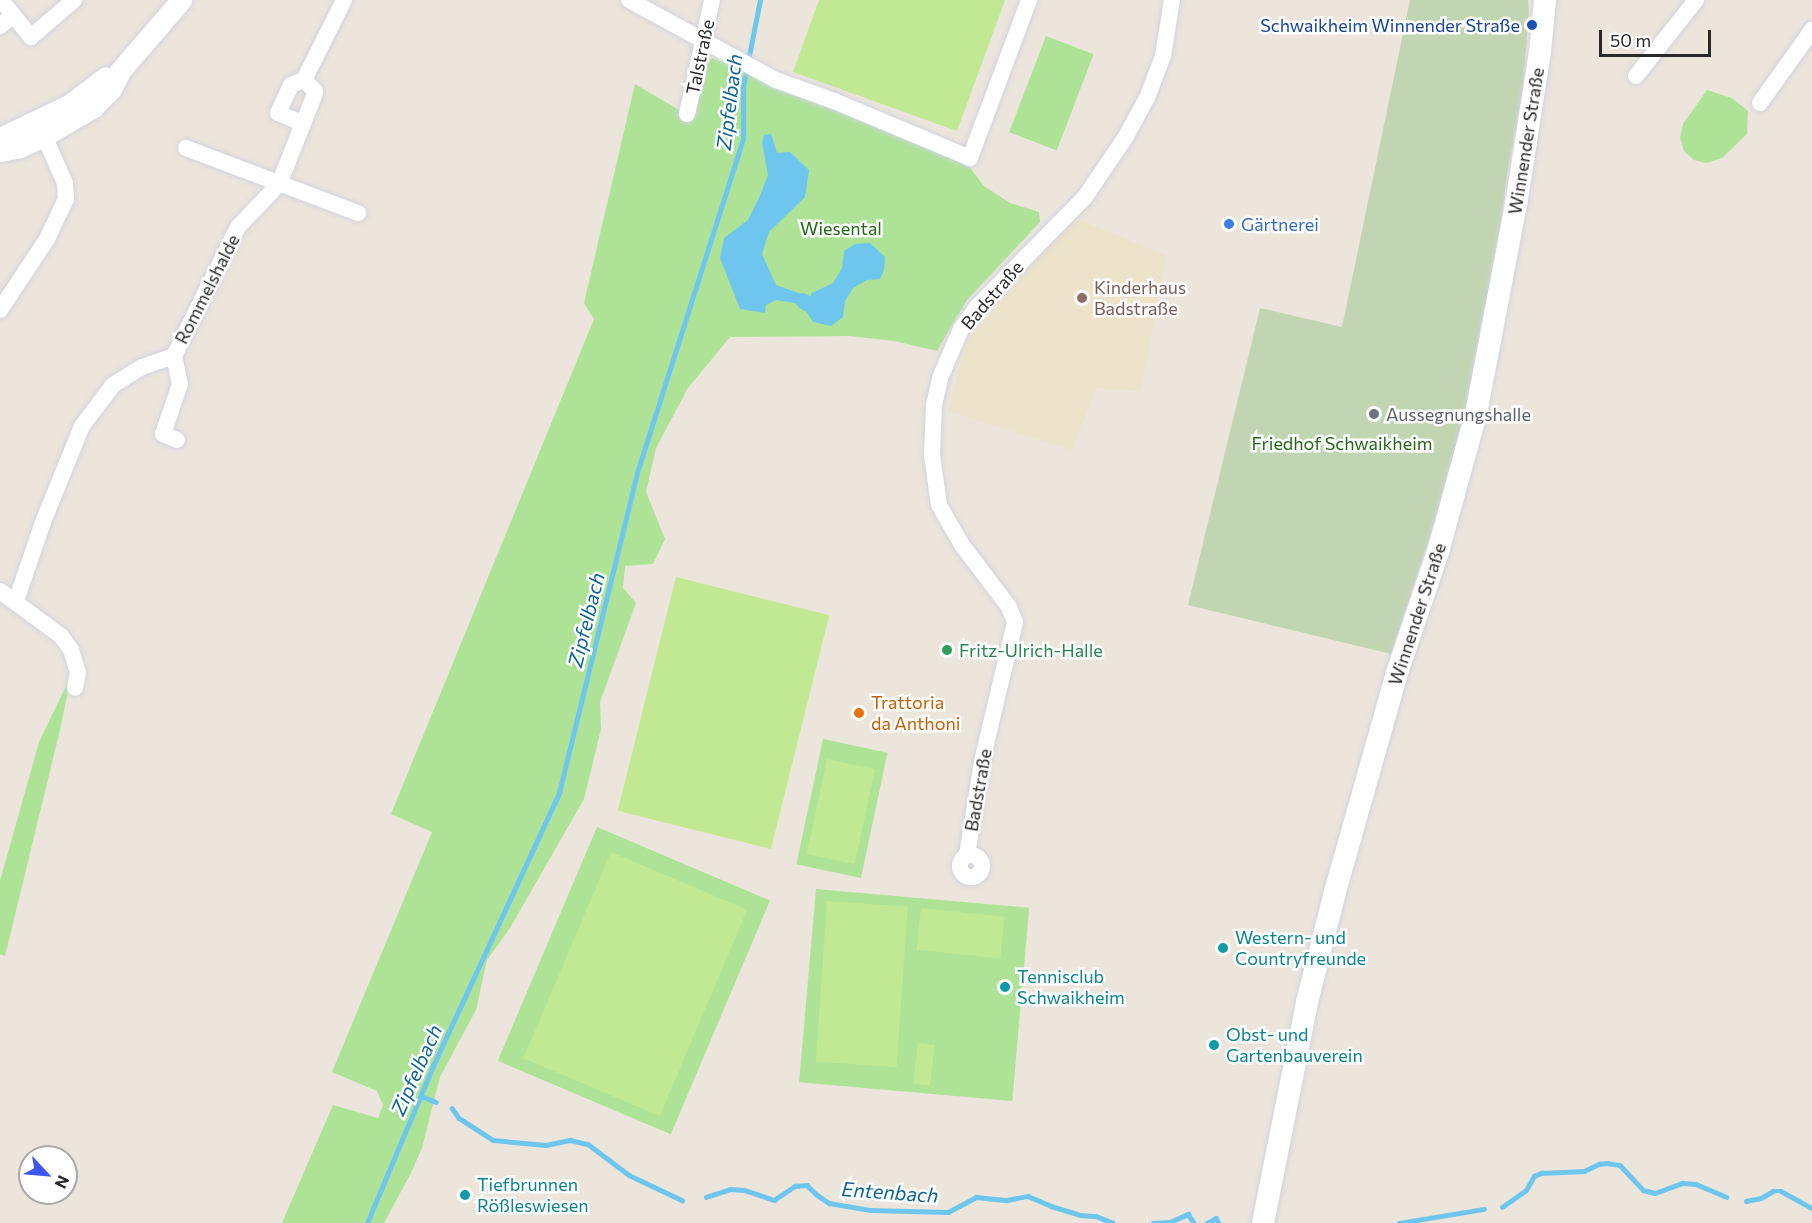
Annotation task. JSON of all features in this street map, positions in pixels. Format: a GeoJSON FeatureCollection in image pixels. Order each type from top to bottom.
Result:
{"type":"FeatureCollection","features":[{"type":"Feature","properties":{"kind":"main road","name":"Winnender Straße"},"geometry":{"type":"LineString","coordinates":[[1263,1223],[1307,1002],[1335,892],[1398,670],[1438,552],[1476,414],[1516,205],[1540,52],[1545,0]]}},
{"type":"Feature","properties":{"kind":"street"},"geometry":{"type":"LineString","coordinates":[[1,0],[7,21],[31,37],[74,0]]}},
{"type":"Feature","properties":{"kind":"street"},"geometry":{"type":"LineString","coordinates":[[0,151],[20,147],[105,77],[120,71],[181,0]]}},
{"type":"Feature","properties":{"kind":"street"},"geometry":{"type":"LineString","coordinates":[[302,123],[278,113],[291,85],[304,80],[344,0]]}},
{"type":"Feature","properties":{"kind":"street"},"geometry":{"type":"LineString","coordinates":[[629,0],[776,80],[834,101],[970,158],[1029,0]]}},
{"type":"Feature","properties":{"kind":"street","name":"Talstraße"},"geometry":{"type":"LineString","coordinates":[[687,114],[712,0]]}},
{"type":"Feature","properties":{"kind":"street","name":"Badstraße"},"geometry":{"type":"LineString","coordinates":[[967,855],[982,761],[1015,622],[1009,607],[962,545],[939,505],[932,455],[933,405],[940,378],[961,329],[977,307],[1085,197],[1125,138],[1147,98],[1163,56],[1172,0]]}},
{"type":"Feature","properties":{"kind":"street"},"geometry":{"type":"LineString","coordinates":[[1636,75],[1696,0]]}},
{"type":"Feature","properties":{"kind":"street"},"geometry":{"type":"LineString","coordinates":[[1760,104],[1812,30]]}},
{"type":"Feature","properties":{"kind":"street","name":"Rommelshalde"},"geometry":{"type":"LineString","coordinates":[[16,601],[43,522],[82,426],[113,385],[142,367],[174,356],[238,227],[279,184],[315,91],[304,80]]}},
{"type":"Feature","properties":{"kind":"street"},"geometry":{"type":"LineString","coordinates":[[0,138],[41,128]]}},
{"type":"Feature","properties":{"kind":"street"},"geometry":{"type":"LineString","coordinates":[[0,310],[47,239],[66,199],[65,183],[41,128]]}},
{"type":"Feature","properties":{"kind":"street"},"geometry":{"type":"LineString","coordinates":[[186,148],[358,213]]}},
{"type":"Feature","properties":{"kind":"street"},"geometry":{"type":"LineString","coordinates":[[174,356],[180,384],[163,434],[177,440]]}},
{"type":"Feature","properties":{"kind":"street"},"geometry":{"type":"LineString","coordinates":[[0,591],[61,636],[71,650],[78,673],[75,688]]}},
{"type":"Feature","properties":{"kind":"shaded area","name":"Kinderhaus Badstraße"},"geometry":{"type":"Polygon","coordinates":[[[1074,218],[1166,255],[1141,391],[1096,388],[1072,450],[948,411],[962,357],[969,340],[1074,218]]]}},
{"type":"Feature","properties":{"kind":"green space"},"geometry":{"type":"Polygon","coordinates":[[[819,0],[1005,0],[957,131],[793,72],[819,0]]]}},
{"type":"Feature","properties":{"kind":"green space","name":"Friedhof Schwaikheim"},"geometry":{"type":"Polygon","coordinates":[[[1410,0],[1528,0],[1529,11],[1523,89],[1507,176],[1486,334],[1444,493],[1391,654],[1188,605],[1260,308],[1342,327],[1410,0]]]}},
{"type":"Feature","properties":{"kind":"green space"},"geometry":{"type":"Polygon","coordinates":[[[1046,36],[1094,54],[1057,150],[1009,132],[1046,36]]]}},
{"type":"Feature","properties":{"kind":"green space","name":"Wiesental"},"geometry":{"type":"Polygon","coordinates":[[[712,58],[964,160],[984,186],[1010,203],[1039,212],[1040,222],[967,300],[937,351],[894,341],[850,336],[730,337],[688,388],[656,448],[646,492],[665,539],[653,564],[625,566],[623,588],[636,603],[600,702],[601,729],[584,799],[510,928],[487,960],[476,1010],[440,1077],[422,1148],[411,1173],[384,1223],[282,1223],[333,1105],[378,1118],[383,1105],[377,1091],[332,1072],[432,832],[391,814],[594,319],[584,303],[635,84],[691,117],[703,71],[712,58]]]}},
{"type":"Feature","properties":{"kind":"green space"},"geometry":{"type":"Polygon","coordinates":[[[1707,90],[1732,98],[1748,111],[1747,134],[1722,158],[1706,163],[1694,160],[1684,151],[1680,138],[1683,124],[1707,90]]]}},
{"type":"Feature","properties":{"kind":"green space"},"geometry":{"type":"Polygon","coordinates":[[[676,577],[829,615],[771,849],[618,811],[676,577]]]}},
{"type":"Feature","properties":{"kind":"green space"},"geometry":{"type":"Polygon","coordinates":[[[71,676],[5,956],[0,954],[0,881],[39,742],[71,676]]]}},
{"type":"Feature","properties":{"kind":"green space"},"geometry":{"type":"Polygon","coordinates":[[[823,739],[888,753],[861,878],[796,864],[823,739]]]}},
{"type":"Feature","properties":{"kind":"green space"},"geometry":{"type":"Polygon","coordinates":[[[827,759],[875,769],[855,864],[807,854],[827,759]]]}},
{"type":"Feature","properties":{"kind":"green space"},"geometry":{"type":"Polygon","coordinates":[[[597,827],[770,900],[671,1134],[498,1061],[597,827]]]}},
{"type":"Feature","properties":{"kind":"green space"},"geometry":{"type":"Polygon","coordinates":[[[611,852],[747,910],[660,1116],[523,1058],[611,852]]]}},
{"type":"Feature","properties":{"kind":"green space"},"geometry":{"type":"Polygon","coordinates":[[[816,889],[1029,908],[1012,1101],[799,1082],[816,889]]]}},
{"type":"Feature","properties":{"kind":"green space"},"geometry":{"type":"Polygon","coordinates":[[[827,901],[908,907],[897,1067],[816,1062],[827,901]]]}},
{"type":"Feature","properties":{"kind":"green space"},"geometry":{"type":"Polygon","coordinates":[[[921,908],[1005,917],[1000,959],[917,950],[921,908]]]}},
{"type":"Feature","properties":{"kind":"green space"},"geometry":{"type":"Polygon","coordinates":[[[918,1043],[935,1045],[930,1086],[913,1084],[918,1043]]]}},
{"type":"Feature","properties":{"kind":"water"},"geometry":{"type":"Polygon","coordinates":[[[771,134],[777,153],[790,152],[809,170],[805,197],[769,232],[762,254],[776,285],[804,295],[800,304],[776,300],[766,305],[765,313],[740,309],[720,258],[724,238],[748,220],[759,198],[768,175],[762,143],[764,135],[771,134]]]}},
{"type":"Feature","properties":{"kind":"water"},"geometry":{"type":"Polygon","coordinates":[[[870,243],[885,257],[884,270],[880,279],[867,280],[853,288],[845,301],[843,317],[831,326],[813,322],[804,308],[812,293],[833,283],[842,268],[844,251],[855,244],[870,243]]]}},
{"type":"Feature","properties":{"kind":"waterway","name":"Zipfelbach"},"geometry":{"type":"LineString","coordinates":[[748,61],[760,0]]}},
{"type":"Feature","properties":{"kind":"waterway","name":"Zipfelbach"},"geometry":{"type":"LineString","coordinates":[[367,1223],[433,1066],[559,793],[637,473],[743,139],[743,86],[747,69]]}},
{"type":"Feature","properties":{"kind":"waterway"},"geometry":{"type":"LineString","coordinates":[[802,300],[806,303]]}},
{"type":"Feature","properties":{"kind":"waterway","name":"Entenbach"},"geometry":{"type":"LineString","coordinates":[[421,1096],[436,1102]]}},
{"type":"Feature","properties":{"kind":"waterway","name":"Entenbach"},"geometry":{"type":"LineString","coordinates":[[452,1108],[459,1118],[493,1140],[546,1145],[570,1140],[588,1144],[629,1175],[682,1200]]}},
{"type":"Feature","properties":{"kind":"waterway","name":"Entenbach"},"geometry":{"type":"LineString","coordinates":[[1502,1207],[1526,1190],[1534,1176],[1541,1173],[1584,1171],[1607,1163],[1620,1165],[1643,1190],[1655,1193],[1682,1183],[1696,1184],[1726,1197]]}},
{"type":"Feature","properties":{"kind":"waterway","name":"Entenbach"},"geometry":{"type":"LineString","coordinates":[[706,1197],[730,1189],[744,1190],[774,1200],[795,1186],[807,1185],[829,1203],[870,1210],[948,1212],[976,1197],[1007,1200],[1028,1196],[1051,1206],[1080,1215],[1096,1216],[1113,1223]]}},
{"type":"Feature","properties":{"kind":"waterway","name":"Entenbach"},"geometry":{"type":"LineString","coordinates":[[1746,1201],[1761,1198],[1773,1191],[1781,1191],[1812,1208]]}},
{"type":"Feature","properties":{"kind":"waterway","name":"Entenbach"},"geometry":{"type":"LineString","coordinates":[[1399,1223],[1484,1209]]}},
{"type":"Feature","properties":{"kind":"waterway","name":"Entenbach"},"geometry":{"type":"LineString","coordinates":[[1153,1223],[1170,1222],[1188,1214],[1194,1223]]}},
{"type":"Feature","properties":{"kind":"waterway","name":"Entenbach"},"geometry":{"type":"LineString","coordinates":[[1207,1223],[1216,1218],[1219,1223]]}},
{"type":"Feature","properties":{"kind":"place","name":"Schwaikheim Winnender Straße"},"geometry":{"type":"Point","coordinates":[1532,25]}},
{"type":"Feature","properties":{"kind":"place","name":"Gärtnerei"},"geometry":{"type":"Point","coordinates":[1229,224]}},
{"type":"Feature","properties":{"kind":"place","name":"Kinderhaus Badstraße"},"geometry":{"type":"Point","coordinates":[1082,298]}},
{"type":"Feature","properties":{"kind":"place","name":"Aussegnungshalle"},"geometry":{"type":"Point","coordinates":[1374,414]}},
{"type":"Feature","properties":{"kind":"place","name":"Fritz-Ulrich-Halle"},"geometry":{"type":"Point","coordinates":[947,650]}},
{"type":"Feature","properties":{"kind":"place","name":"Trattoria da Anthoni"},"geometry":{"type":"Point","coordinates":[859,713]}},
{"type":"Feature","properties":{"kind":"place","name":"Western- und Countryfreunde"},"geometry":{"type":"Point","coordinates":[1223,948]}},
{"type":"Feature","properties":{"kind":"place","name":"Tennisclub Schwaikheim"},"geometry":{"type":"Point","coordinates":[1005,987]}},
{"type":"Feature","properties":{"kind":"place","name":"Obst- und Gartenbauverein"},"geometry":{"type":"Point","coordinates":[1214,1045]}},
{"type":"Feature","properties":{"kind":"place","name":"Tiefbrunnen Rößleswiesen"},"geometry":{"type":"Point","coordinates":[465,1195]}}]}
